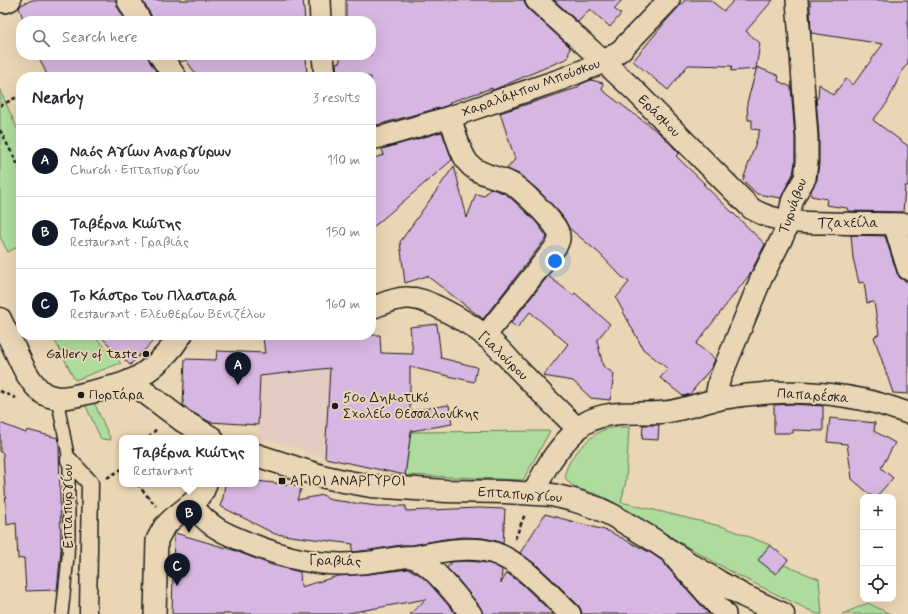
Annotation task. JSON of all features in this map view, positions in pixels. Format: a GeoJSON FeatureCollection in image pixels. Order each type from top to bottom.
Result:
{"type":"FeatureCollection","features":[{"type":"Feature","properties":{"kind":"main road"},"geometry":{"type":"LineString","coordinates":[[128,0],[137,16]]}},
{"type":"Feature","properties":{"kind":"main road"},"geometry":{"type":"LineString","coordinates":[[163,60],[172,72]]}},
{"type":"Feature","properties":{"kind":"main road","name":"Επταπυργίου"},"geometry":{"type":"LineString","coordinates":[[0,319],[26,372],[34,384],[50,395]]}},
{"type":"Feature","properties":{"kind":"main road"},"geometry":{"type":"LineString","coordinates":[[50,395],[69,397],[81,395],[117,386],[130,381],[141,375],[156,363],[168,352],[177,340]]}},
{"type":"Feature","properties":{"kind":"main road"},"geometry":{"type":"LineString","coordinates":[[130,381],[183,421],[207,435]]}},
{"type":"Feature","properties":{"kind":"main road","name":"Επταπυργίου"},"geometry":{"type":"LineString","coordinates":[[259,456],[321,476],[371,486],[446,491],[552,495],[580,502],[597,508],[627,523],[719,582],[782,614]]}},
{"type":"Feature","properties":{"kind":"street"},"geometry":{"type":"LineString","coordinates":[[0,1],[5,2],[10,0]]}},
{"type":"Feature","properties":{"kind":"street"},"geometry":{"type":"LineString","coordinates":[[320,0],[321,16]]}},
{"type":"Feature","properties":{"kind":"street","name":"Εράσμου"},"geometry":{"type":"LineString","coordinates":[[536,0],[658,114],[748,205],[761,214],[788,221]]}},
{"type":"Feature","properties":{"kind":"street","name":"Χαραλάμπου Μπούσκου"},"geometry":{"type":"LineString","coordinates":[[376,138],[450,117],[562,79],[604,62],[621,50],[669,0]]}},
{"type":"Feature","properties":{"kind":"street","name":"Τυρνάβου"},"geometry":{"type":"LineString","coordinates":[[717,400],[717,388],[719,381],[755,292],[783,236],[794,195],[805,178],[807,164],[807,137],[797,0]]}},
{"type":"Feature","properties":{"kind":"street"},"geometry":{"type":"LineString","coordinates":[[324,60],[325,72]]}},
{"type":"Feature","properties":{"kind":"street"},"geometry":{"type":"LineString","coordinates":[[450,117],[464,156],[469,164],[479,172],[508,182],[516,187],[545,214],[556,227],[559,235],[559,241],[554,249],[485,336]]}},
{"type":"Feature","properties":{"kind":"street","name":"Τζαχείλα"},"geometry":{"type":"LineString","coordinates":[[788,221],[806,223],[901,224]]}},
{"type":"Feature","properties":{"kind":"street"},"geometry":{"type":"LineString","coordinates":[[901,224],[908,270]]}},
{"type":"Feature","properties":{"kind":"street","name":"Γιαλούρου"},"geometry":{"type":"LineString","coordinates":[[376,306],[405,298],[422,300],[446,311],[475,328],[500,350],[578,429]]}},
{"type":"Feature","properties":{"kind":"street","name":"Παπαρέσκα"},"geometry":{"type":"LineString","coordinates":[[534,494],[549,462],[561,447],[578,429],[592,419],[608,415],[656,413],[717,400],[770,393],[798,392],[819,393],[864,400],[879,403],[908,413]]}},
{"type":"Feature","properties":{"kind":"street"},"geometry":{"type":"LineString","coordinates":[[69,460],[90,483],[88,614]]}},
{"type":"Feature","properties":{"kind":"street"},"geometry":{"type":"LineString","coordinates":[[155,614],[157,540],[164,527],[191,504],[200,495],[205,487]]}},
{"type":"Feature","properties":{"kind":"street","name":"Γραβιάς"},"geometry":{"type":"LineString","coordinates":[[191,504],[199,514],[220,531],[274,553],[324,564],[362,563],[456,550],[475,549],[490,552],[507,558],[520,567],[570,614]]}},
{"type":"Feature","properties":{"kind":"street"},"geometry":{"type":"LineString","coordinates":[[666,549],[725,614]]}},
{"type":"Feature","properties":{"kind":"street"},"geometry":{"type":"LineString","coordinates":[[411,557],[422,562],[455,593],[470,614]]}},
{"type":"Feature","properties":{"kind":"lane","name":"Επταπυργίου"},"geometry":{"type":"LineString","coordinates":[[50,395],[69,460],[69,550],[62,614]]}},
{"type":"Feature","properties":{"kind":"path"},"geometry":{"type":"LineString","coordinates":[[0,106],[16,98]]}},
{"type":"Feature","properties":{"kind":"path"},"geometry":{"type":"LineString","coordinates":[[0,130],[16,161]]}},
{"type":"Feature","properties":{"kind":"path"},"geometry":{"type":"LineString","coordinates":[[140,487],[158,508]]}},
{"type":"Feature","properties":{"kind":"path"},"geometry":{"type":"LineString","coordinates":[[507,558],[534,494]]}},
{"type":"Feature","properties":{"kind":"shaded area","name":"50ο Δημοτικό Σχολείο Θεσσαλονίκης"},"geometry":{"type":"Polygon","coordinates":[[[263,340],[354,340],[407,371],[410,388],[411,432],[405,475],[325,458],[258,435],[263,340]]]}},
{"type":"Feature","properties":{"kind":"green space"},"geometry":{"type":"Polygon","coordinates":[[[0,90],[16,126],[16,248],[8,252],[0,237],[0,90]]]}},
{"type":"Feature","properties":{"kind":"green space"},"geometry":{"type":"Polygon","coordinates":[[[55,340],[98,340],[121,363],[75,380],[55,340]]]}},
{"type":"Feature","properties":{"kind":"green space"},"geometry":{"type":"Polygon","coordinates":[[[93,400],[111,440],[101,439],[84,402],[93,400]]]}},
{"type":"Feature","properties":{"kind":"green space"},"geometry":{"type":"Polygon","coordinates":[[[629,427],[626,481],[621,502],[724,527],[770,545],[759,560],[776,574],[784,565],[819,579],[822,614],[817,614],[737,575],[610,500],[568,482],[565,476],[570,462],[581,447],[594,435],[606,429],[629,427]]]}},
{"type":"Feature","properties":{"kind":"green space"},"geometry":{"type":"Polygon","coordinates":[[[550,431],[523,480],[405,475],[411,432],[550,431]]]}},
{"type":"Feature","properties":{"kind":"green space"},"geometry":{"type":"Polygon","coordinates":[[[868,603],[890,614],[842,614],[868,603]]]}},
{"type":"Feature","properties":{"kind":"building"},"geometry":{"type":"Polygon","coordinates":[[[32,0],[116,0],[117,6],[123,16],[22,16],[19,8],[21,5],[32,0]]]}},
{"type":"Feature","properties":{"kind":"building"},"geometry":{"type":"Polygon","coordinates":[[[142,0],[303,0],[305,16],[151,16],[142,0]]]}},
{"type":"Feature","properties":{"kind":"building"},"geometry":{"type":"Polygon","coordinates":[[[346,0],[524,0],[528,9],[570,47],[568,58],[493,90],[492,88],[450,102],[450,104],[446,106],[376,125],[376,72],[337,72],[336,63],[340,62],[340,60],[376,60],[376,16],[346,16],[346,0]]]}},
{"type":"Feature","properties":{"kind":"building"},"geometry":{"type":"Polygon","coordinates":[[[554,0],[622,0],[614,9],[621,14],[610,27],[590,9],[578,22],[554,0]]]}},
{"type":"Feature","properties":{"kind":"building"},"geometry":{"type":"Polygon","coordinates":[[[685,0],[710,0],[724,11],[734,0],[773,0],[746,31],[760,43],[756,69],[731,71],[732,66],[688,65],[668,90],[633,61],[685,0]]]}},
{"type":"Feature","properties":{"kind":"building"},"geometry":{"type":"Polygon","coordinates":[[[810,0],[908,0],[908,64],[903,69],[887,103],[873,120],[908,146],[908,186],[905,186],[903,212],[848,211],[847,208],[826,205],[827,199],[811,196],[811,191],[817,180],[819,163],[819,136],[816,98],[818,98],[819,84],[833,95],[846,79],[853,85],[883,44],[811,33],[810,0]]]}},
{"type":"Feature","properties":{"kind":"building"},"geometry":{"type":"Polygon","coordinates":[[[40,60],[149,60],[157,72],[46,72],[40,60]]]}},
{"type":"Feature","properties":{"kind":"building"},"geometry":{"type":"Polygon","coordinates":[[[186,60],[306,60],[307,72],[194,72],[186,60]]]}},
{"type":"Feature","properties":{"kind":"building"},"geometry":{"type":"Polygon","coordinates":[[[757,67],[779,76],[778,81],[791,87],[795,137],[795,162],[793,174],[781,198],[757,194],[743,180],[760,130],[752,129],[752,120],[748,120],[747,103],[757,67]]]}},
{"type":"Feature","properties":{"kind":"building"},"geometry":{"type":"Polygon","coordinates":[[[591,80],[603,83],[602,90],[662,135],[679,153],[676,156],[765,244],[750,274],[696,344],[715,359],[711,368],[690,394],[683,396],[660,378],[668,369],[643,349],[616,298],[629,282],[622,277],[600,254],[569,228],[560,213],[538,190],[519,174],[507,169],[515,159],[500,113],[577,88],[581,84],[591,80]]]}},
{"type":"Feature","properties":{"kind":"building"},"geometry":{"type":"Polygon","coordinates":[[[442,132],[452,160],[376,225],[376,157],[384,155],[382,149],[442,132]]]}},
{"type":"Feature","properties":{"kind":"building"},"geometry":{"type":"Polygon","coordinates":[[[454,166],[467,218],[476,194],[484,196],[490,188],[506,194],[536,222],[547,237],[483,319],[427,276],[405,283],[400,242],[454,166]]]}},
{"type":"Feature","properties":{"kind":"building"},"geometry":{"type":"Polygon","coordinates":[[[851,235],[885,236],[897,273],[900,278],[908,281],[908,394],[893,393],[874,337],[879,334],[874,302],[867,303],[864,282],[859,283],[853,258],[851,235]]]}},
{"type":"Feature","properties":{"kind":"building"},"geometry":{"type":"Polygon","coordinates":[[[548,276],[573,295],[575,293],[610,324],[597,340],[603,366],[614,374],[610,400],[591,398],[573,381],[543,376],[568,344],[530,312],[517,328],[511,323],[548,276]]]}},
{"type":"Feature","properties":{"kind":"building"},"geometry":{"type":"Polygon","coordinates":[[[437,324],[441,358],[477,367],[474,382],[410,367],[410,411],[449,405],[452,424],[411,431],[405,475],[325,458],[330,368],[260,376],[258,425],[210,422],[190,411],[183,405],[185,359],[216,360],[217,351],[265,353],[263,340],[376,340],[376,335],[380,335],[381,353],[413,354],[410,327],[437,324]]]}},
{"type":"Feature","properties":{"kind":"building"},"geometry":{"type":"Polygon","coordinates":[[[104,340],[154,340],[130,365],[104,340]]]}},
{"type":"Feature","properties":{"kind":"building"},"geometry":{"type":"Polygon","coordinates":[[[792,404],[823,406],[823,431],[793,430],[793,433],[774,433],[774,405],[792,404]]]}},
{"type":"Feature","properties":{"kind":"building"},"geometry":{"type":"Polygon","coordinates":[[[830,418],[875,423],[874,431],[895,443],[881,468],[893,478],[879,494],[870,494],[852,479],[847,444],[827,442],[830,418]]]}},
{"type":"Feature","properties":{"kind":"building"},"geometry":{"type":"Polygon","coordinates":[[[0,423],[26,433],[27,430],[58,438],[61,550],[57,590],[26,591],[24,558],[18,559],[16,523],[7,525],[3,453],[0,452],[0,423]]]}},
{"type":"Feature","properties":{"kind":"building"},"geometry":{"type":"Polygon","coordinates":[[[643,425],[659,425],[658,440],[642,439],[643,425]]]}},
{"type":"Feature","properties":{"kind":"building"},"geometry":{"type":"Polygon","coordinates":[[[259,481],[302,486],[297,500],[323,495],[332,500],[377,506],[406,506],[406,511],[478,508],[505,509],[503,544],[483,538],[464,537],[352,552],[353,544],[275,534],[220,506],[225,487],[259,487],[259,481]]]}},
{"type":"Feature","properties":{"kind":"building"},"geometry":{"type":"Polygon","coordinates":[[[545,514],[608,531],[651,553],[664,562],[709,614],[582,614],[578,605],[559,586],[538,566],[520,553],[545,514]]]}},
{"type":"Feature","properties":{"kind":"building"},"geometry":{"type":"Polygon","coordinates":[[[175,533],[233,550],[272,565],[300,572],[301,587],[338,576],[409,569],[420,575],[428,582],[456,614],[410,614],[426,599],[343,614],[172,614],[175,533]]]}},
{"type":"Feature","properties":{"kind":"building"},"geometry":{"type":"Polygon","coordinates":[[[770,545],[788,560],[776,574],[758,560],[770,545]]]}},
{"type":"Feature","properties":{"kind":"building"},"geometry":{"type":"Polygon","coordinates":[[[465,561],[491,564],[501,569],[501,583],[507,573],[522,584],[553,614],[483,614],[480,607],[447,568],[451,562],[465,561]]]}},
{"type":"Feature","properties":{"kind":"place","name":"Gallery of taste"},"geometry":{"type":"Point","coordinates":[146,354]}},
{"type":"Feature","properties":{"kind":"place","name":"Ναός Αγίων Αναργύρων"},"geometry":{"type":"Point","coordinates":[238,385]}},
{"type":"Feature","properties":{"kind":"place","name":"Πορτάρα"},"geometry":{"type":"Point","coordinates":[81,395]}},
{"type":"Feature","properties":{"kind":"place","name":"50ο Δημοτικό Σχολείο Θεσσαλονίκης"},"geometry":{"type":"Point","coordinates":[335,406]}},
{"type":"Feature","properties":{"kind":"place","name":"ΑΓΙΟΙ ΑΝΑΡΓΥΡΟΙ"},"geometry":{"type":"Point","coordinates":[282,481]}},
{"type":"Feature","properties":{"kind":"place","name":"Ταβέρνα Κιώτης"},"geometry":{"type":"Point","coordinates":[189,533]}},
{"type":"Feature","properties":{"kind":"place","name":"Το Κάστρο του Πλασταρά"},"geometry":{"type":"Point","coordinates":[177,586]}}]}
